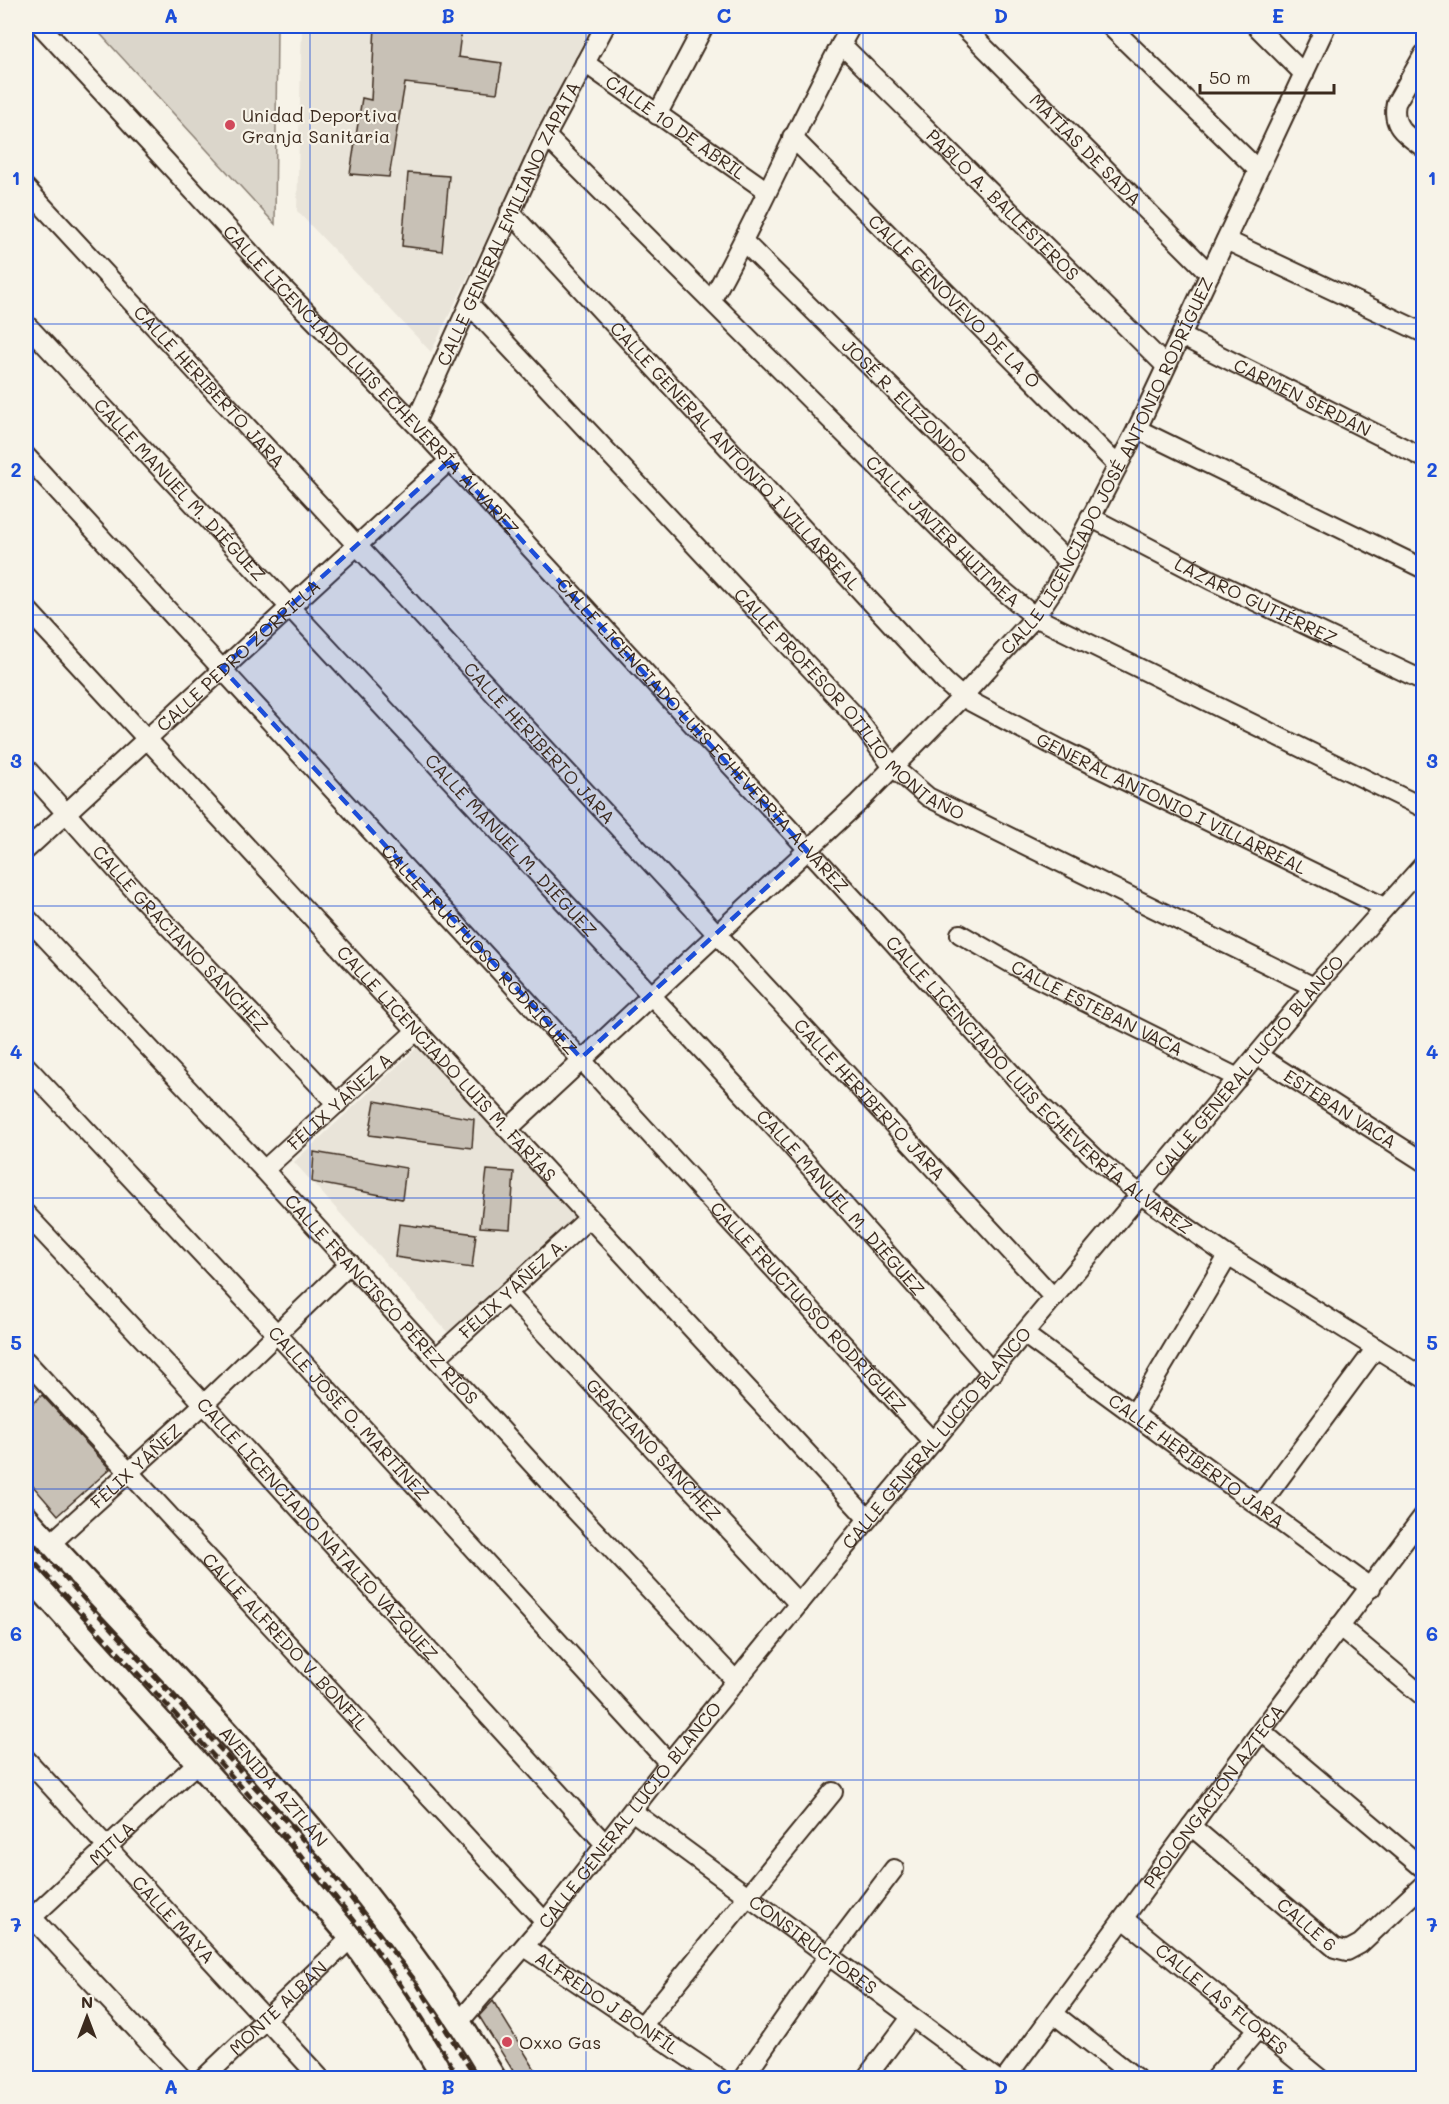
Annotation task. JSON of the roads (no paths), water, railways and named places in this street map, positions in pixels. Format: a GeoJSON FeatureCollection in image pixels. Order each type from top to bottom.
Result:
{"type":"FeatureCollection","features":[{"type":"Feature","properties":{"kind":"main road","name":"AVENIDA AZTLÁN"},"geometry":{"type":"LineString","coordinates":[[26,1517],[341,1861],[390,1922],[460,2021],[495,2079]]}},
{"type":"Feature","properties":{"kind":"main road"},"geometry":{"type":"LineString","coordinates":[[26,1573],[351,1938],[410,2022],[444,2079]]}},
{"type":"Feature","properties":{"kind":"street","name":"CALLE LICENCIADO LUIS ECHEVERRÍA ÁLVAREZ"},"geometry":{"type":"LineString","coordinates":[[40,26],[280,285],[415,423],[1038,1103],[1095,1158],[1141,1196],[1228,1256],[1424,1378]]}},
{"type":"Feature","properties":{"kind":"street","name":"CALLE GENERAL EMILIANO ZAPATA"},"geometry":{"type":"LineString","coordinates":[[415,423],[546,135],[605,26]]}},
{"type":"Feature","properties":{"kind":"street"},"geometry":{"type":"LineString","coordinates":[[657,115],[704,26]]}},
{"type":"Feature","properties":{"kind":"street"},"geometry":{"type":"LineString","coordinates":[[712,299],[744,242],[792,137],[851,26]]}},
{"type":"Feature","properties":{"kind":"street","name":"MATÍAS DE SADA"},"geometry":{"type":"LineString","coordinates":[[963,26],[1210,274]]}},
{"type":"Feature","properties":{"kind":"street"},"geometry":{"type":"LineString","coordinates":[[1110,26],[1258,170]]}},
{"type":"Feature","properties":{"kind":"street"},"geometry":{"type":"LineString","coordinates":[[1256,26],[1304,74]]}},
{"type":"Feature","properties":{"kind":"street","name":"CALLE LICENCIADO JOSÉ ANTONIO RODRÍGUEZ"},"geometry":{"type":"LineString","coordinates":[[508,1129],[893,767],[963,697],[1035,617],[1055,587],[1137,429],[1326,26]]}},
{"type":"Feature","properties":{"kind":"street","name":"PABLO A. BALLESTEROS"},"geometry":{"type":"LineString","coordinates":[[841,44],[1166,366]]}},
{"type":"Feature","properties":{"kind":"street"},"geometry":{"type":"LineString","coordinates":[[1424,54],[1396,103],[1394,112],[1394,121],[1398,128],[1424,147]]}},
{"type":"Feature","properties":{"kind":"street","name":"CALLE 10 DE ABRIL"},"geometry":{"type":"LineString","coordinates":[[585,63],[767,191]]}},
{"type":"Feature","properties":{"kind":"street","name":"CALLE JAVIER HUITMEA"},"geometry":{"type":"LineString","coordinates":[[546,135],[994,583],[1035,617],[1424,808]]}},
{"type":"Feature","properties":{"kind":"street","name":"CALLE GENOVEVO DE LA O"},"geometry":{"type":"LineString","coordinates":[[792,137],[1117,465]]}},
{"type":"Feature","properties":{"kind":"street","name":"CALLE HERIBERTO JARA"},"geometry":{"type":"LineString","coordinates":[[26,188],[1054,1298]]}},
{"type":"Feature","properties":{"kind":"street","name":"CALLE GENERAL ANTONIO I VILLARREAL"},"geometry":{"type":"LineString","coordinates":[[510,212],[945,682],[963,697]]}},
{"type":"Feature","properties":{"kind":"street"},"geometry":{"type":"LineString","coordinates":[[1226,240],[1424,333]]}},
{"type":"Feature","properties":{"kind":"street","name":"JOSÉ R. ELIZONDO"},"geometry":{"type":"LineString","coordinates":[[744,242],[1067,561]]}},
{"type":"Feature","properties":{"kind":"street","name":"CALLE PROFESOR OTILIO MONTAÑO"},"geometry":{"type":"LineString","coordinates":[[470,305],[855,716],[893,767],[928,797],[1314,987]]}},
{"type":"Feature","properties":{"kind":"street","name":"CALLE MANUEL M. DIÉGUEZ"},"geometry":{"type":"LineString","coordinates":[[26,324],[786,1140],[993,1372]]}},
{"type":"Feature","properties":{"kind":"street","name":"CARMEN SERDÁN"},"geometry":{"type":"LineString","coordinates":[[1181,336],[1424,458]]}},
{"type":"Feature","properties":{"kind":"street"},"geometry":{"type":"LineString","coordinates":[[1137,429],[1424,569]]}},
{"type":"Feature","properties":{"kind":"street","name":"CALLE FRUCTUOSO RODRÍGUEZ"},"geometry":{"type":"LineString","coordinates":[[26,456],[933,1442]]}},
{"type":"Feature","properties":{"kind":"street","name":"CALLE PEDRO ZORRILLA"},"geometry":{"type":"LineString","coordinates":[[26,850],[449,461]]}},
{"type":"Feature","properties":{"kind":"street","name":"LÁZARO GUTIÉRREZ"},"geometry":{"type":"LineString","coordinates":[[1090,517],[1211,580],[1424,681]]}},
{"type":"Feature","properties":{"kind":"street","name":"CALLE LICENCIADO LUIS M. FARÍAS"},"geometry":{"type":"LineString","coordinates":[[26,608],[868,1520]]}},
{"type":"Feature","properties":{"kind":"street","name":"GENERAL ANTONIO I VILLARREAL"},"geometry":{"type":"LineString","coordinates":[[963,697],[1060,749],[1384,907]]}},
{"type":"Feature","properties":{"kind":"street","name":"CALLE GRACIANO SÁNCHEZ"},"geometry":{"type":"LineString","coordinates":[[26,768],[135,891],[337,1104]]}},
{"type":"Feature","properties":{"kind":"street","name":"CALLE GENERAL LUCIO BLANCO"},"geometry":{"type":"LineString","coordinates":[[460,2021],[545,1923],[669,1762],[868,1520],[1314,987],[1424,864]]}},
{"type":"Feature","properties":{"kind":"street","name":"CALLE FRANCISCO PÉREZ RÍOS"},"geometry":{"type":"LineString","coordinates":[[26,917],[264,1170],[558,1492],[736,1681]]}},
{"type":"Feature","properties":{"kind":"street","name":"CALLE ESTEBAN VACA"},"geometry":{"type":"LineString","coordinates":[[960,934],[1033,976],[1238,1078]]}},
{"type":"Feature","properties":{"kind":"street","name":"FÉLIX YÁÑEZ A"},"geometry":{"type":"LineString","coordinates":[[264,1170],[416,1032]]}},
{"type":"Feature","properties":{"kind":"street","name":"ESTEBAN VACA"},"geometry":{"type":"LineString","coordinates":[[1257,1055],[1424,1162]]}},
{"type":"Feature","properties":{"kind":"street","name":"CALLE JOSÉ O. MARTÍNEZ"},"geometry":{"type":"LineString","coordinates":[[26,1066],[277,1334],[669,1762]]}},
{"type":"Feature","properties":{"kind":"street","name":"CALLE LICENCIADO NATALIO VÁZQUEZ"},"geometry":{"type":"LineString","coordinates":[[26,1214],[204,1404],[606,1845]]}},
{"type":"Feature","properties":{"kind":"street","name":"FÉLIX YÁÑEZ A."},"geometry":{"type":"LineString","coordinates":[[436,1358],[589,1218]]}},
{"type":"Feature","properties":{"kind":"street"},"geometry":{"type":"LineString","coordinates":[[1134,1414],[1228,1256]]}},
{"type":"Feature","properties":{"kind":"street","name":"FÉLIX YÁÑEZ"},"geometry":{"type":"LineString","coordinates":[[50,1544],[204,1404],[350,1263]]}},
{"type":"Feature","properties":{"kind":"street","name":"GRACIANO SÁNCHEZ"},"geometry":{"type":"LineString","coordinates":[[508,1294],[799,1604]]}},
{"type":"Feature","properties":{"kind":"street","name":"CALLE HERIBERTO JARA"},"geometry":{"type":"LineString","coordinates":[[1024,1334],[1371,1588]]}},
{"type":"Feature","properties":{"kind":"street"},"geometry":{"type":"LineString","coordinates":[[1260,1505],[1376,1348]]}},
{"type":"Feature","properties":{"kind":"street","name":"CALLE ALFREDO V. BONFIL"},"geometry":{"type":"LineString","coordinates":[[26,1361],[127,1473],[434,1800],[545,1923]]}},
{"type":"Feature","properties":{"kind":"street","name":"PROLONGACIÓN AZTECA"},"geometry":{"type":"LineString","coordinates":[[1006,2079],[1339,1626],[1416,1541],[1424,1515]]}},
{"type":"Feature","properties":{"kind":"street"},"geometry":{"type":"LineString","coordinates":[[1339,1626],[1424,1697]]}},
{"type":"Feature","properties":{"kind":"street"},"geometry":{"type":"LineString","coordinates":[[1261,1731],[1424,1869]]}},
{"type":"Feature","properties":{"kind":"street","name":"CALLE MAYA"},"geometry":{"type":"LineString","coordinates":[[26,1759],[320,2079]]}},
{"type":"Feature","properties":{"kind":"street","name":"MITLA"},"geometry":{"type":"LineString","coordinates":[[28,1917],[108,1847],[197,1763]]}},
{"type":"Feature","properties":{"kind":"street"},"geometry":{"type":"LineString","coordinates":[[641,2027],[833,1792]]}},
{"type":"Feature","properties":{"kind":"street","name":"CONSTRUCTORES"},"geometry":{"type":"LineString","coordinates":[[632,1811],[748,1895],[910,2019],[995,2079]]}},
{"type":"Feature","properties":{"kind":"street","name":"CALLE 6"},"geometry":{"type":"LineString","coordinates":[[1191,1826],[1335,1948],[1347,1951],[1360,1944],[1424,1884]]}},
{"type":"Feature","properties":{"kind":"street"},"geometry":{"type":"LineString","coordinates":[[743,2079],[828,1956],[894,1869]]}},
{"type":"Feature","properties":{"kind":"street"},"geometry":{"type":"LineString","coordinates":[[28,1917],[182,2079]]}},
{"type":"Feature","properties":{"kind":"street","name":"CALLE LAS FLORES"},"geometry":{"type":"LineString","coordinates":[[1124,1919],[1319,2079]]}},
{"type":"Feature","properties":{"kind":"street","name":"MONTE ALBÁN"},"geometry":{"type":"LineString","coordinates":[[204,2079],[351,1938]]}},
{"type":"Feature","properties":{"kind":"street","name":"ALFREDO J BONFÍL"},"geometry":{"type":"LineString","coordinates":[[525,1947],[719,2079]]}},
{"type":"Feature","properties":{"kind":"street"},"geometry":{"type":"LineString","coordinates":[[1054,2014],[1136,2079]]}},
{"type":"Feature","properties":{"kind":"street"},"geometry":{"type":"LineString","coordinates":[[866,2079],[910,2019]]}},
{"type":"Feature","properties":{"kind":"street"},"geometry":{"type":"LineString","coordinates":[[1215,2079],[1258,2029]]}},
{"type":"Feature","properties":{"kind":"railway"},"geometry":{"type":"LineString","coordinates":[[26,1535],[322,1861],[414,1979],[476,2078]]}},
{"type":"Feature","properties":{"kind":"railway"},"geometry":{"type":"LineString","coordinates":[[26,1553],[244,1789],[327,1887],[392,1971],[459,2078]]}},
{"type":"Feature","properties":{"kind":"place","name":"Unidad Deportiva Granja Sanitaria"},"geometry":{"type":"Point","coordinates":[230,125]}},
{"type":"Feature","properties":{"kind":"place","name":"Oxxo Gas"},"geometry":{"type":"Point","coordinates":[507,2042]}}]}
